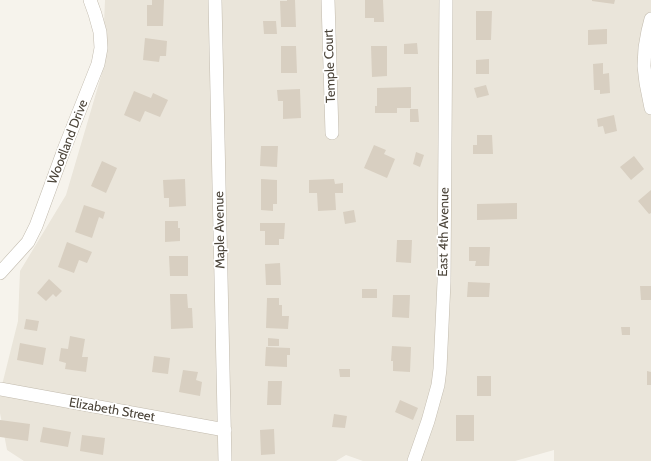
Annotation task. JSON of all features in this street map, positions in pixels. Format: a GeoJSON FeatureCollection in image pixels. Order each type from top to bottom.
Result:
{"type":"FeatureCollection","features":[{"type":"Feature","properties":{"kind":"street","name":"Woodland Drive"},"geometry":{"type":"LineString","coordinates":[[0,273],[28,242],[36,226],[98,64],[101,48],[100,32],[90,0]]}},
{"type":"Feature","properties":{"kind":"street","name":"Maple Avenue"},"geometry":{"type":"LineString","coordinates":[[216,0],[225,461]]}},
{"type":"Feature","properties":{"kind":"street","name":"Temple Court"},"geometry":{"type":"LineString","coordinates":[[328,0],[332,133]]}},
{"type":"Feature","properties":{"kind":"street","name":"East 4th Avenue"},"geometry":{"type":"LineString","coordinates":[[414,461],[428,421],[438,385],[440,369],[444,282],[446,0]]}},
{"type":"Feature","properties":{"kind":"street"},"geometry":{"type":"LineString","coordinates":[[651,19],[646,43],[644,66],[651,108]]}},
{"type":"Feature","properties":{"kind":"street","name":"Elizabeth Street"},"geometry":{"type":"LineString","coordinates":[[0,389],[225,430]]}},
{"type":"Feature","properties":{"kind":"shaded area"},"geometry":{"type":"Polygon","coordinates":[[[105,0],[651,0],[651,461],[554,461],[554,450],[515,461],[363,461],[346,455],[336,461],[24,461],[7,450],[0,413],[0,393],[18,321],[20,271],[66,195],[102,73],[105,0]]]}},
{"type":"Feature","properties":{"kind":"building"},"geometry":{"type":"Polygon","coordinates":[[[152,0],[164,0],[163,26],[147,26],[147,5],[152,5],[152,0]]]}},
{"type":"Feature","properties":{"kind":"building"},"geometry":{"type":"Polygon","coordinates":[[[295,0],[296,27],[281,27],[280,1],[295,0]]]}},
{"type":"Feature","properties":{"kind":"building"},"geometry":{"type":"Polygon","coordinates":[[[365,0],[383,0],[384,22],[374,22],[374,18],[365,18],[365,0]]]}},
{"type":"Feature","properties":{"kind":"building"},"geometry":{"type":"Polygon","coordinates":[[[592,0],[615,0],[614,4],[592,0]]]}},
{"type":"Feature","properties":{"kind":"building"},"geometry":{"type":"Polygon","coordinates":[[[476,11],[492,11],[491,40],[476,40],[476,11]]]}},
{"type":"Feature","properties":{"kind":"building"},"geometry":{"type":"Polygon","coordinates":[[[263,21],[276,21],[277,34],[264,34],[263,21]]]}},
{"type":"Feature","properties":{"kind":"building"},"geometry":{"type":"Polygon","coordinates":[[[607,29],[607,44],[588,45],[588,30],[607,29]]]}},
{"type":"Feature","properties":{"kind":"building"},"geometry":{"type":"Polygon","coordinates":[[[145,38],[167,41],[166,56],[160,56],[159,62],[143,60],[145,38]]]}},
{"type":"Feature","properties":{"kind":"building"},"geometry":{"type":"Polygon","coordinates":[[[417,43],[418,54],[404,54],[404,44],[417,43]]]}},
{"type":"Feature","properties":{"kind":"building"},"geometry":{"type":"Polygon","coordinates":[[[281,46],[296,46],[297,73],[281,73],[281,46]]]}},
{"type":"Feature","properties":{"kind":"building"},"geometry":{"type":"Polygon","coordinates":[[[371,46],[387,46],[387,76],[372,77],[371,46]]]}},
{"type":"Feature","properties":{"kind":"building"},"geometry":{"type":"Polygon","coordinates":[[[489,59],[489,74],[476,74],[476,60],[489,59]]]}},
{"type":"Feature","properties":{"kind":"building"},"geometry":{"type":"Polygon","coordinates":[[[603,63],[603,74],[609,73],[610,93],[600,94],[600,90],[594,90],[593,64],[603,63]]]}},
{"type":"Feature","properties":{"kind":"building"},"geometry":{"type":"Polygon","coordinates":[[[486,85],[489,95],[477,98],[474,88],[486,85]]]}},
{"type":"Feature","properties":{"kind":"building"},"geometry":{"type":"Polygon","coordinates":[[[411,87],[411,108],[397,108],[397,113],[375,113],[375,106],[377,106],[377,88],[411,87]]]}},
{"type":"Feature","properties":{"kind":"building"},"geometry":{"type":"Polygon","coordinates":[[[300,89],[301,118],[283,119],[283,101],[278,101],[277,90],[300,89]]]}},
{"type":"Feature","properties":{"kind":"building"},"geometry":{"type":"Polygon","coordinates":[[[134,91],[151,98],[153,93],[168,100],[160,117],[145,111],[140,122],[124,115],[134,91]]]}},
{"type":"Feature","properties":{"kind":"building"},"geometry":{"type":"Polygon","coordinates":[[[410,109],[418,109],[419,122],[410,122],[410,109]]]}},
{"type":"Feature","properties":{"kind":"building"},"geometry":{"type":"Polygon","coordinates":[[[614,115],[617,131],[605,134],[603,126],[598,127],[597,119],[614,115]]]}},
{"type":"Feature","properties":{"kind":"building"},"geometry":{"type":"Polygon","coordinates":[[[477,135],[492,135],[493,154],[473,154],[473,145],[477,145],[477,135]]]}},
{"type":"Feature","properties":{"kind":"building"},"geometry":{"type":"Polygon","coordinates":[[[374,145],[386,150],[384,154],[395,159],[387,178],[364,168],[374,145]]]}},
{"type":"Feature","properties":{"kind":"building"},"geometry":{"type":"Polygon","coordinates":[[[261,146],[278,146],[277,167],[260,166],[261,146]]]}},
{"type":"Feature","properties":{"kind":"building"},"geometry":{"type":"Polygon","coordinates":[[[416,152],[424,155],[420,167],[413,164],[416,152]]]}},
{"type":"Feature","properties":{"kind":"building"},"geometry":{"type":"Polygon","coordinates":[[[634,156],[644,169],[631,180],[620,167],[634,156]]]}},
{"type":"Feature","properties":{"kind":"building"},"geometry":{"type":"Polygon","coordinates":[[[102,161],[117,168],[106,193],[91,186],[102,161]]]}},
{"type":"Feature","properties":{"kind":"building"},"geometry":{"type":"Polygon","coordinates":[[[185,179],[186,206],[169,207],[169,198],[164,198],[163,180],[185,179]]]}},
{"type":"Feature","properties":{"kind":"building"},"geometry":{"type":"Polygon","coordinates":[[[261,179],[277,180],[277,204],[273,204],[273,211],[261,210],[261,179]]]}},
{"type":"Feature","properties":{"kind":"building"},"geometry":{"type":"Polygon","coordinates":[[[334,179],[335,184],[343,183],[343,193],[335,193],[336,210],[318,211],[317,193],[309,193],[309,180],[334,179]]]}},
{"type":"Feature","properties":{"kind":"building"},"geometry":{"type":"Polygon","coordinates":[[[651,190],[651,213],[649,214],[638,201],[651,190]]]}},
{"type":"Feature","properties":{"kind":"building"},"geometry":{"type":"Polygon","coordinates":[[[517,203],[517,219],[477,220],[477,204],[517,203]]]}},
{"type":"Feature","properties":{"kind":"building"},"geometry":{"type":"Polygon","coordinates":[[[84,205],[105,212],[103,219],[99,217],[92,238],[75,232],[84,205]]]}},
{"type":"Feature","properties":{"kind":"building"},"geometry":{"type":"Polygon","coordinates":[[[354,210],[356,222],[345,224],[343,212],[354,210]]]}},
{"type":"Feature","properties":{"kind":"building"},"geometry":{"type":"Polygon","coordinates":[[[165,221],[178,221],[178,228],[180,228],[180,241],[165,242],[165,221]]]}},
{"type":"Feature","properties":{"kind":"building"},"geometry":{"type":"Polygon","coordinates":[[[260,223],[285,223],[284,239],[279,239],[279,245],[265,245],[265,231],[260,231],[260,223]]]}},
{"type":"Feature","properties":{"kind":"building"},"geometry":{"type":"Polygon","coordinates":[[[397,240],[412,240],[411,263],[396,262],[397,240]]]}},
{"type":"Feature","properties":{"kind":"building"},"geometry":{"type":"Polygon","coordinates":[[[67,242],[92,252],[87,263],[79,260],[74,273],[58,267],[67,242]]]}},
{"type":"Feature","properties":{"kind":"building"},"geometry":{"type":"Polygon","coordinates":[[[469,247],[490,247],[489,266],[475,266],[476,261],[469,261],[469,247]]]}},
{"type":"Feature","properties":{"kind":"building"},"geometry":{"type":"Polygon","coordinates":[[[169,256],[188,256],[188,276],[170,276],[169,256]]]}},
{"type":"Feature","properties":{"kind":"building"},"geometry":{"type":"Polygon","coordinates":[[[280,263],[281,285],[266,285],[265,264],[280,263]]]}},
{"type":"Feature","properties":{"kind":"building"},"geometry":{"type":"Polygon","coordinates":[[[49,279],[62,291],[56,297],[53,294],[46,301],[37,293],[49,279]]]}},
{"type":"Feature","properties":{"kind":"building"},"geometry":{"type":"Polygon","coordinates":[[[468,282],[490,283],[489,297],[467,297],[468,282]]]}},
{"type":"Feature","properties":{"kind":"building"},"geometry":{"type":"Polygon","coordinates":[[[640,286],[651,286],[651,300],[641,300],[640,286]]]}},
{"type":"Feature","properties":{"kind":"building"},"geometry":{"type":"Polygon","coordinates":[[[362,289],[377,289],[377,298],[362,298],[362,289]]]}},
{"type":"Feature","properties":{"kind":"building"},"geometry":{"type":"Polygon","coordinates":[[[170,294],[187,294],[188,308],[192,308],[193,328],[171,329],[170,294]]]}},
{"type":"Feature","properties":{"kind":"building"},"geometry":{"type":"Polygon","coordinates":[[[393,295],[410,295],[409,318],[392,317],[393,295]]]}},
{"type":"Feature","properties":{"kind":"building"},"geometry":{"type":"Polygon","coordinates":[[[267,298],[279,298],[279,305],[282,305],[282,316],[289,316],[288,329],[266,328],[267,298]]]}},
{"type":"Feature","properties":{"kind":"building"},"geometry":{"type":"Polygon","coordinates":[[[26,319],[39,321],[37,331],[24,329],[26,319]]]}},
{"type":"Feature","properties":{"kind":"building"},"geometry":{"type":"Polygon","coordinates":[[[621,327],[630,327],[630,335],[622,335],[621,327]]]}},
{"type":"Feature","properties":{"kind":"building"},"geometry":{"type":"Polygon","coordinates":[[[70,336],[85,339],[82,357],[88,357],[86,372],[65,369],[66,363],[59,361],[61,348],[68,349],[70,336]]]}},
{"type":"Feature","properties":{"kind":"building"},"geometry":{"type":"Polygon","coordinates":[[[268,338],[279,339],[279,346],[268,346],[268,338]]]}},
{"type":"Feature","properties":{"kind":"building"},"geometry":{"type":"Polygon","coordinates":[[[20,343],[46,348],[43,365],[17,360],[20,343]]]}},
{"type":"Feature","properties":{"kind":"building"},"geometry":{"type":"Polygon","coordinates":[[[392,346],[411,347],[410,372],[393,371],[393,361],[391,361],[392,346]]]}},
{"type":"Feature","properties":{"kind":"building"},"geometry":{"type":"Polygon","coordinates":[[[266,347],[290,348],[290,355],[287,355],[287,367],[265,366],[266,347]]]}},
{"type":"Feature","properties":{"kind":"building"},"geometry":{"type":"Polygon","coordinates":[[[154,356],[170,358],[168,374],[152,372],[154,356]]]}},
{"type":"Feature","properties":{"kind":"building"},"geometry":{"type":"Polygon","coordinates":[[[339,369],[350,369],[350,377],[340,377],[339,369]]]}},
{"type":"Feature","properties":{"kind":"building"},"geometry":{"type":"Polygon","coordinates":[[[183,370],[198,372],[196,380],[202,382],[200,396],[179,392],[183,370]]]}},
{"type":"Feature","properties":{"kind":"building"},"geometry":{"type":"Polygon","coordinates":[[[647,371],[651,372],[651,385],[647,385],[647,371]]]}},
{"type":"Feature","properties":{"kind":"building"},"geometry":{"type":"Polygon","coordinates":[[[477,376],[491,376],[491,396],[477,396],[477,376]]]}},
{"type":"Feature","properties":{"kind":"building"},"geometry":{"type":"Polygon","coordinates":[[[268,381],[282,381],[281,405],[267,405],[268,381]]]}},
{"type":"Feature","properties":{"kind":"building"},"geometry":{"type":"Polygon","coordinates":[[[400,400],[418,408],[413,420],[395,412],[400,400]]]}},
{"type":"Feature","properties":{"kind":"building"},"geometry":{"type":"Polygon","coordinates":[[[334,414],[347,416],[345,428],[332,427],[334,414]]]}},
{"type":"Feature","properties":{"kind":"building"},"geometry":{"type":"Polygon","coordinates":[[[456,415],[474,415],[474,441],[456,441],[456,415]]]}},
{"type":"Feature","properties":{"kind":"building"},"geometry":{"type":"Polygon","coordinates":[[[0,420],[30,424],[28,441],[0,437],[0,420]]]}},
{"type":"Feature","properties":{"kind":"building"},"geometry":{"type":"Polygon","coordinates":[[[43,427],[71,432],[68,447],[40,442],[43,427]]]}},
{"type":"Feature","properties":{"kind":"building"},"geometry":{"type":"Polygon","coordinates":[[[274,429],[275,454],[261,455],[260,430],[274,429]]]}},
{"type":"Feature","properties":{"kind":"building"},"geometry":{"type":"Polygon","coordinates":[[[82,435],[105,438],[103,455],[80,451],[82,435]]]}}]}
